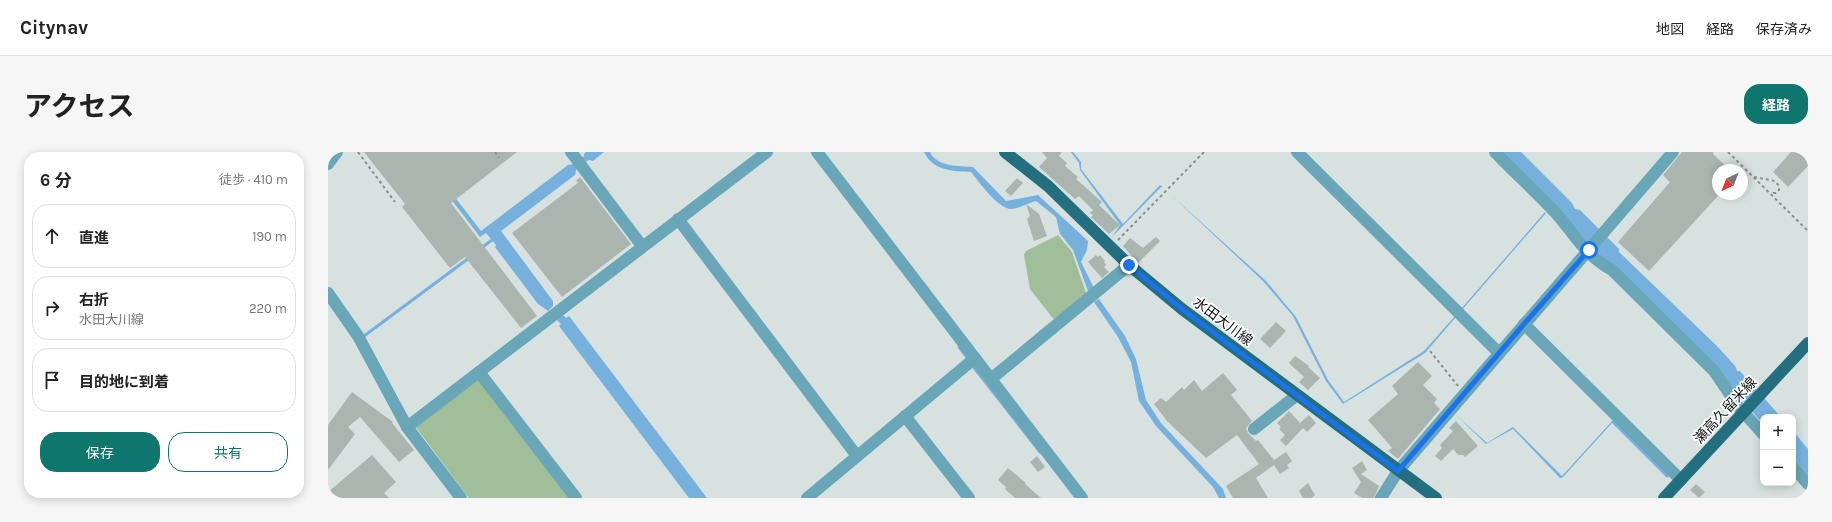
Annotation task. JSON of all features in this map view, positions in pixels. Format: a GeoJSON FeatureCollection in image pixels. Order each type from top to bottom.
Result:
{"type":"FeatureCollection","features":[{"type":"Feature","properties":{"kind":"main road","name":"水田大川線"},"geometry":{"type":"LineString","coordinates":[[1005,152],[1048,186],[1129,265],[1182,309],[1436,498]]}},
{"type":"Feature","properties":{"kind":"main road","name":"瀬高久留米線"},"geometry":{"type":"LineString","coordinates":[[1664,498],[1808,343]]}},
{"type":"Feature","properties":{"kind":"street"},"geometry":{"type":"LineString","coordinates":[[328,164],[337,152]]}},
{"type":"Feature","properties":{"kind":"street"},"geometry":{"type":"LineString","coordinates":[[571,152],[642,246]]}},
{"type":"Feature","properties":{"kind":"street"},"geometry":{"type":"LineString","coordinates":[[407,427],[642,246],[768,152]]}},
{"type":"Feature","properties":{"kind":"street"},"geometry":{"type":"LineString","coordinates":[[817,152],[1082,498]]}},
{"type":"Feature","properties":{"kind":"street"},"geometry":{"type":"LineString","coordinates":[[1297,152],[1499,353]]}},
{"type":"Feature","properties":{"kind":"street"},"geometry":{"type":"LineString","coordinates":[[1495,152],[1555,212],[1598,262],[1612,270],[1714,371],[1737,405],[1760,431]]}},
{"type":"Feature","properties":{"kind":"street"},"geometry":{"type":"LineString","coordinates":[[1381,498],[1398,471],[1673,152]]}},
{"type":"Feature","properties":{"kind":"street"},"geometry":{"type":"LineString","coordinates":[[678,219],[857,456]]}},
{"type":"Feature","properties":{"kind":"street"},"geometry":{"type":"LineString","coordinates":[[991,379],[1129,265]]}},
{"type":"Feature","properties":{"kind":"street"},"geometry":{"type":"LineString","coordinates":[[328,293],[358,336],[407,427],[461,498]]}},
{"type":"Feature","properties":{"kind":"street"},"geometry":{"type":"LineString","coordinates":[[1524,324],[1681,480]]}},
{"type":"Feature","properties":{"kind":"street"},"geometry":{"type":"LineString","coordinates":[[806,498],[975,358]]}},
{"type":"Feature","properties":{"kind":"street"},"geometry":{"type":"LineString","coordinates":[[479,372],[576,498]]}},
{"type":"Feature","properties":{"kind":"street"},"geometry":{"type":"LineString","coordinates":[[1254,429],[1297,395]]}},
{"type":"Feature","properties":{"kind":"street"},"geometry":{"type":"LineString","coordinates":[[905,416],[969,498]]}},
{"type":"Feature","properties":{"kind":"street"},"geometry":{"type":"LineString","coordinates":[[1796,470],[1808,484]]}},
{"type":"Feature","properties":{"kind":"path"},"geometry":{"type":"LineString","coordinates":[[358,152],[395,202]]}},
{"type":"Feature","properties":{"kind":"path"},"geometry":{"type":"LineString","coordinates":[[495,152],[499,158]]}},
{"type":"Feature","properties":{"kind":"path"},"geometry":{"type":"LineString","coordinates":[[1111,247],[1204,152]]}},
{"type":"Feature","properties":{"kind":"path"},"geometry":{"type":"LineString","coordinates":[[1728,152],[1808,231]]}},
{"type":"Feature","properties":{"kind":"path"},"geometry":{"type":"LineString","coordinates":[[1753,177],[1775,182],[1779,186],[1779,190],[1772,194],[1769,192]]}},
{"type":"Feature","properties":{"kind":"path"},"geometry":{"type":"LineString","coordinates":[[1430,351],[1465,394]]}},
{"type":"Feature","properties":{"kind":"green space"},"geometry":{"type":"Polygon","coordinates":[[[1058,235],[1072,252],[1087,296],[1055,321],[1030,289],[1024,255],[1026,251],[1058,235]]]}},
{"type":"Feature","properties":{"kind":"green space"},"geometry":{"type":"Polygon","coordinates":[[[479,377],[572,498],[469,498],[415,426],[479,377]]]}},
{"type":"Feature","properties":{"kind":"water"},"geometry":{"type":"Polygon","coordinates":[[[415,152],[420,152],[481,231],[568,165],[574,164],[577,167],[575,175],[501,231],[553,301],[553,306],[548,311],[538,304],[486,233],[480,237],[415,152]]]}},
{"type":"Feature","properties":{"kind":"water"},"geometry":{"type":"Polygon","coordinates":[[[586,152],[604,152],[593,161],[589,160],[584,163],[581,159],[586,152]]]}},
{"type":"Feature","properties":{"kind":"water"},"geometry":{"type":"Polygon","coordinates":[[[924,152],[930,152],[938,161],[949,165],[973,167],[1006,201],[1038,195],[1088,241],[1087,250],[1081,262],[1094,288],[1088,291],[1073,250],[1060,234],[1056,217],[1036,201],[1012,209],[1007,208],[1001,205],[990,195],[971,172],[944,169],[932,163],[924,152]]]}},
{"type":"Feature","properties":{"kind":"water"},"geometry":{"type":"Polygon","coordinates":[[[1071,152],[1073,152],[1081,162],[1081,169],[1123,224],[1160,185],[1163,187],[1161,187],[1112,237],[1120,225],[1080,170],[1079,163],[1071,152]]]}},
{"type":"Feature","properties":{"kind":"water"},"geometry":{"type":"Polygon","coordinates":[[[1501,152],[1521,152],[1572,203],[1575,209],[1580,210],[1619,249],[1619,252],[1718,347],[1736,367],[1737,371],[1740,371],[1778,414],[1760,414],[1760,421],[1719,370],[1600,258],[1501,152]]]}},
{"type":"Feature","properties":{"kind":"water"},"geometry":{"type":"Polygon","coordinates":[[[1170,194],[1266,281],[1296,317],[1328,380],[1344,402],[1424,351],[1455,316],[1456,317],[1425,353],[1343,404],[1326,381],[1293,316],[1263,281],[1170,194]]]}},
{"type":"Feature","properties":{"kind":"water"},"geometry":{"type":"Polygon","coordinates":[[[1545,212],[1546,213],[1462,310],[1461,309],[1545,212]]]}},
{"type":"Feature","properties":{"kind":"water"},"geometry":{"type":"Polygon","coordinates":[[[1099,299],[1125,336],[1136,359],[1146,400],[1161,423],[1223,489],[1226,498],[1219,498],[1213,487],[1156,426],[1139,401],[1131,362],[1118,337],[1094,302],[1099,299]]]}},
{"type":"Feature","properties":{"kind":"water"},"geometry":{"type":"Polygon","coordinates":[[[562,314],[566,318],[569,316],[707,498],[689,498],[559,326],[561,324],[556,319],[562,314]]]}},
{"type":"Feature","properties":{"kind":"water"},"geometry":{"type":"Polygon","coordinates":[[[1454,413],[1487,443],[1513,427],[1562,476],[1613,420],[1669,476],[1667,478],[1612,423],[1563,477],[1560,478],[1513,429],[1486,444],[1454,413]]]}},
{"type":"Feature","properties":{"kind":"water"},"geometry":{"type":"Polygon","coordinates":[[[1796,435],[1808,449],[1808,475],[1796,461],[1796,435]]]}},
{"type":"Feature","properties":{"kind":"building"},"geometry":{"type":"Polygon","coordinates":[[[364,152],[517,152],[451,203],[537,316],[521,328],[465,257],[450,268],[402,207],[405,204],[364,152]]]}},
{"type":"Feature","properties":{"kind":"building"},"geometry":{"type":"Polygon","coordinates":[[[1042,152],[1062,152],[1059,156],[1067,163],[1065,166],[1078,177],[1076,179],[1102,202],[1099,205],[1120,225],[1109,234],[1091,217],[1093,215],[1090,213],[1093,210],[1079,196],[1075,199],[1039,167],[1047,158],[1042,152]]]}},
{"type":"Feature","properties":{"kind":"building"},"geometry":{"type":"Polygon","coordinates":[[[1682,152],[1713,152],[1713,154],[1724,164],[1712,164],[1712,200],[1714,200],[1649,271],[1618,242],[1670,182],[1663,175],[1682,152]]]}},
{"type":"Feature","properties":{"kind":"building"},"geometry":{"type":"Polygon","coordinates":[[[1791,152],[1808,152],[1808,166],[1788,187],[1773,172],[1791,152]]]}},
{"type":"Feature","properties":{"kind":"building"},"geometry":{"type":"Polygon","coordinates":[[[580,177],[631,244],[562,297],[512,233],[578,183],[576,181],[580,177]]]}},
{"type":"Feature","properties":{"kind":"building"},"geometry":{"type":"Polygon","coordinates":[[[1017,178],[1023,183],[1011,196],[1005,191],[1017,178]]]}},
{"type":"Feature","properties":{"kind":"building"},"geometry":{"type":"Polygon","coordinates":[[[1026,204],[1039,214],[1047,236],[1034,241],[1027,219],[1030,216],[1026,204]]]}},
{"type":"Feature","properties":{"kind":"building"},"geometry":{"type":"Polygon","coordinates":[[[1156,237],[1160,241],[1138,263],[1123,246],[1130,238],[1143,248],[1156,237]]]}},
{"type":"Feature","properties":{"kind":"building"},"geometry":{"type":"Polygon","coordinates":[[[1096,255],[1098,257],[1100,255],[1105,261],[1104,262],[1106,265],[1104,267],[1109,272],[1102,278],[1088,262],[1096,255]]]}},
{"type":"Feature","properties":{"kind":"building"},"geometry":{"type":"Polygon","coordinates":[[[1276,322],[1286,331],[1270,348],[1260,339],[1276,322]]]}},
{"type":"Feature","properties":{"kind":"building"},"geometry":{"type":"Polygon","coordinates":[[[1295,356],[1309,366],[1308,367],[1320,378],[1308,390],[1299,382],[1304,377],[1289,363],[1295,356]]]}},
{"type":"Feature","properties":{"kind":"building"},"geometry":{"type":"Polygon","coordinates":[[[1418,362],[1432,376],[1423,385],[1437,399],[1434,403],[1440,409],[1398,459],[1388,451],[1392,448],[1368,420],[1398,394],[1392,386],[1418,362]]]}},
{"type":"Feature","properties":{"kind":"building"},"geometry":{"type":"Polygon","coordinates":[[[1223,373],[1237,390],[1231,395],[1252,421],[1246,428],[1248,433],[1256,441],[1258,440],[1274,460],[1286,452],[1292,461],[1287,465],[1289,468],[1280,474],[1274,465],[1256,478],[1268,498],[1233,498],[1226,486],[1259,464],[1237,435],[1206,458],[1167,421],[1154,404],[1161,398],[1166,402],[1182,387],[1184,390],[1194,380],[1202,391],[1223,373]]]}},
{"type":"Feature","properties":{"kind":"building"},"geometry":{"type":"Polygon","coordinates":[[[352,392],[393,422],[392,423],[414,450],[399,462],[360,417],[348,427],[355,434],[328,470],[328,425],[352,392]]]}},
{"type":"Feature","properties":{"kind":"building"},"geometry":{"type":"Polygon","coordinates":[[[1289,411],[1300,423],[1309,415],[1316,423],[1307,432],[1303,428],[1286,446],[1280,440],[1285,435],[1279,429],[1281,427],[1277,423],[1289,411]]]}},
{"type":"Feature","properties":{"kind":"building"},"geometry":{"type":"Polygon","coordinates":[[[1456,421],[1478,446],[1465,457],[1463,455],[1458,455],[1453,449],[1441,461],[1435,456],[1442,448],[1440,445],[1453,431],[1449,428],[1456,421]]]}},
{"type":"Feature","properties":{"kind":"building"},"geometry":{"type":"Polygon","coordinates":[[[372,455],[396,482],[384,493],[389,498],[328,498],[328,492],[372,455]]]}},
{"type":"Feature","properties":{"kind":"building"},"geometry":{"type":"Polygon","coordinates":[[[1037,456],[1045,467],[1038,472],[1030,462],[1037,456]]]}},
{"type":"Feature","properties":{"kind":"building"},"geometry":{"type":"Polygon","coordinates":[[[1362,461],[1367,470],[1361,474],[1379,486],[1374,498],[1362,498],[1354,493],[1361,482],[1352,468],[1362,461]]]}},
{"type":"Feature","properties":{"kind":"building"},"geometry":{"type":"Polygon","coordinates":[[[1008,468],[1041,498],[1015,498],[1005,489],[1006,487],[998,480],[1008,468]]]}},
{"type":"Feature","properties":{"kind":"building"},"geometry":{"type":"Polygon","coordinates":[[[1308,483],[1315,495],[1312,498],[1303,498],[1299,491],[1308,483]]]}},
{"type":"Feature","properties":{"kind":"building"},"geometry":{"type":"Polygon","coordinates":[[[1696,484],[1705,492],[1699,498],[1690,490],[1696,484]]]}},
{"type":"Feature","properties":{"kind":"waterway"},"geometry":{"type":"LineString","coordinates":[[481,248],[492,240]]}},
{"type":"Feature","properties":{"kind":"waterway"},"geometry":{"type":"LineString","coordinates":[[362,334],[364,336],[469,258]]}},
{"type":"Feature","properties":{"kind":"waterway"},"geometry":{"type":"LineString","coordinates":[[959,347],[969,360]]}},
{"type":"Feature","properties":{"kind":"waterway"},"geometry":{"type":"LineString","coordinates":[[972,365],[1040,452]]}},
{"type":"Feature","properties":{"kind":"route"},"geometry":{"type":"LineString","coordinates":[[1129,265],[1182,309],[1398,471],[1589,250]]}}]}
